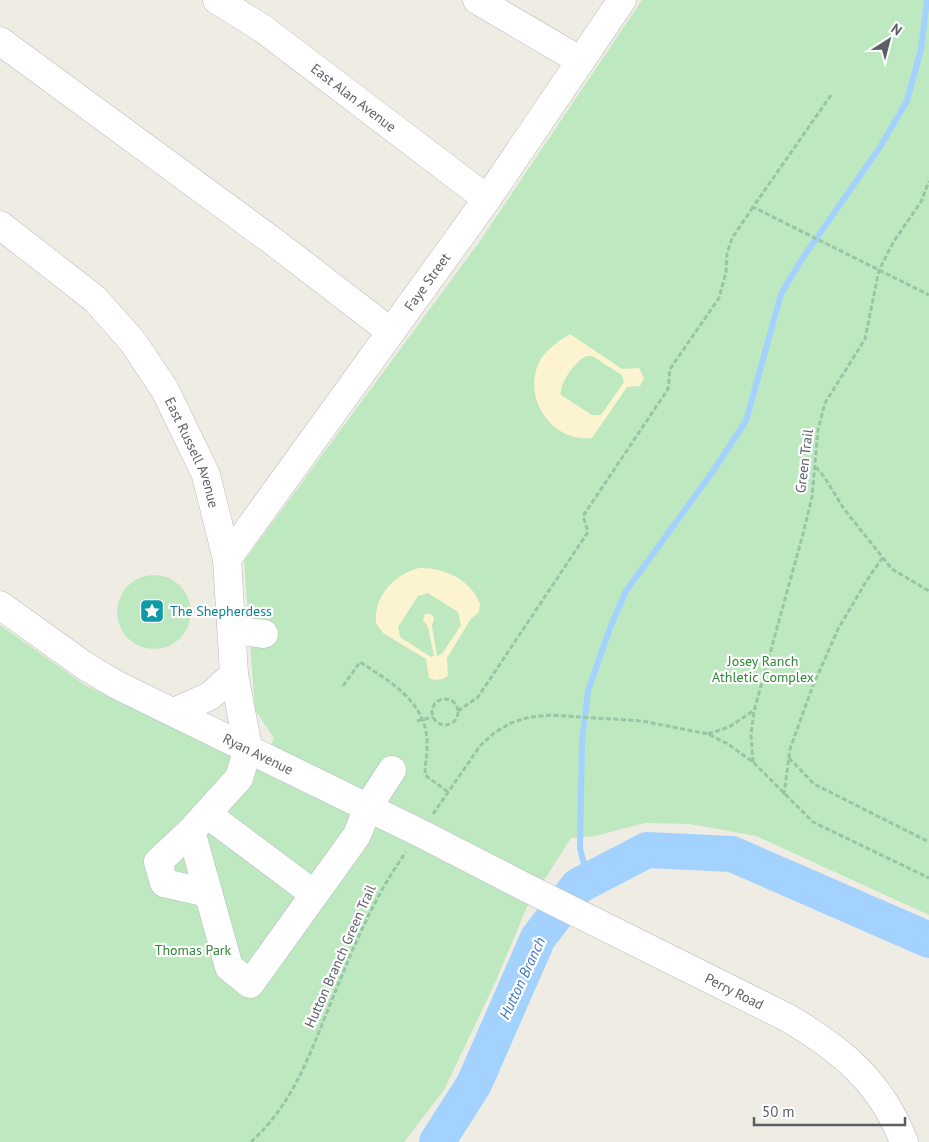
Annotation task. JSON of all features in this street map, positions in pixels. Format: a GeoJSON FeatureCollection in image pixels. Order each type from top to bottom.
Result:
{"type":"FeatureCollection","features":[{"type":"Feature","properties":{"kind":"street","name":"East Alan Avenue"},"geometry":{"type":"LineString","coordinates":[[217,0],[262,28],[487,199]]}},
{"type":"Feature","properties":{"kind":"street"},"geometry":{"type":"LineString","coordinates":[[477,0],[581,61]]}},
{"type":"Feature","properties":{"kind":"street","name":"Faye Street"},"geometry":{"type":"LineString","coordinates":[[227,559],[487,199],[622,0]]}},
{"type":"Feature","properties":{"kind":"street"},"geometry":{"type":"LineString","coordinates":[[0,41],[391,332]]}},
{"type":"Feature","properties":{"kind":"street","name":"East Russell Avenue"},"geometry":{"type":"LineString","coordinates":[[0,225],[94,299],[138,350],[165,390],[206,475],[227,559],[234,674],[248,748]]}},
{"type":"Feature","properties":{"kind":"street","name":"Ryan Avenue"},"geometry":{"type":"LineString","coordinates":[[0,606],[85,666],[148,701],[368,807],[525,888]]}},
{"type":"Feature","properties":{"kind":"street"},"geometry":{"type":"LineString","coordinates":[[232,630],[264,634]]}},
{"type":"Feature","properties":{"kind":"street"},"geometry":{"type":"LineString","coordinates":[[174,712],[210,696],[234,674]]}},
{"type":"Feature","properties":{"kind":"street"},"geometry":{"type":"LineString","coordinates":[[208,893],[164,883],[158,862],[199,823],[238,778],[248,748]]}},
{"type":"Feature","properties":{"kind":"street"},"geometry":{"type":"LineString","coordinates":[[199,823],[208,893],[229,968],[250,984],[357,835],[368,807],[392,770]]}},
{"type":"Feature","properties":{"kind":"street"},"geometry":{"type":"LineString","coordinates":[[199,823],[314,894]]}},
{"type":"Feature","properties":{"kind":"street","name":"Perry Road"},"geometry":{"type":"LineString","coordinates":[[525,888],[788,1018],[823,1038],[849,1059],[881,1094],[904,1142]]}},
{"type":"Feature","properties":{"kind":"path"},"geometry":{"type":"LineString","coordinates":[[458,711],[478,697],[588,532],[583,516],[668,389],[670,368],[719,298],[732,238],[831,95]]}},
{"type":"Feature","properties":{"kind":"path","name":"Green Trail"},"geometry":{"type":"LineString","coordinates":[[753,762],[751,735],[754,711],[803,534],[816,467],[818,430],[825,403],[865,339],[879,270],[894,241],[921,202],[929,181]]}},
{"type":"Feature","properties":{"kind":"path"},"geometry":{"type":"LineString","coordinates":[[753,207],[929,295]]}},
{"type":"Feature","properties":{"kind":"path"},"geometry":{"type":"LineString","coordinates":[[816,467],[826,478],[844,509],[892,569],[929,591]]}},
{"type":"Feature","properties":{"kind":"path"},"geometry":{"type":"LineString","coordinates":[[784,795],[790,748],[812,688],[838,629],[883,557]]}},
{"type":"Feature","properties":{"kind":"path"},"geometry":{"type":"LineString","coordinates":[[343,686],[360,662],[394,684],[417,708],[423,719],[427,739],[425,775],[448,792]]}},
{"type":"Feature","properties":{"kind":"path"},"geometry":{"type":"LineString","coordinates":[[442,699],[451,700],[458,711],[457,719],[451,724],[439,723],[433,717],[435,704],[442,699]]}},
{"type":"Feature","properties":{"kind":"path"},"geometry":{"type":"LineString","coordinates":[[708,734],[729,727],[754,711]]}},
{"type":"Feature","properties":{"kind":"path","name":"Hutton Branch Green Trail"},"geometry":{"type":"LineString","coordinates":[[251,1142],[283,1108],[300,1078],[382,887],[468,760],[494,732],[511,723],[530,717],[577,716],[642,721],[708,734]]}},
{"type":"Feature","properties":{"kind":"path"},"geometry":{"type":"LineString","coordinates":[[418,721],[433,717]]}},
{"type":"Feature","properties":{"kind":"path"},"geometry":{"type":"LineString","coordinates":[[708,734],[728,744],[753,762],[784,795],[824,829],[929,878]]}},
{"type":"Feature","properties":{"kind":"path"},"geometry":{"type":"LineString","coordinates":[[789,757],[814,784],[929,842]]}},
{"type":"Feature","properties":{"kind":"green space","name":"Thomas Park"},"geometry":{"type":"Polygon","coordinates":[[[642,0],[929,0],[929,915],[756,836],[689,824],[645,823],[595,836],[571,838],[527,907],[495,983],[444,1090],[404,1142],[0,1142],[0,625],[85,685],[259,770],[274,738],[255,710],[244,561],[480,241],[642,0]]]}},
{"type":"Feature","properties":{"kind":"green space"},"geometry":{"type":"Polygon","coordinates":[[[154,575],[168,578],[180,586],[188,598],[191,612],[188,626],[180,638],[168,646],[154,649],[140,646],[128,638],[120,626],[117,612],[120,598],[128,586],[140,578],[154,575]]]}},
{"type":"Feature","properties":{"kind":"sand"},"geometry":{"type":"Polygon","coordinates":[[[570,334],[622,369],[639,368],[644,378],[640,386],[627,387],[592,438],[577,438],[564,433],[552,425],[543,414],[537,401],[534,387],[535,373],[541,359],[550,348],[570,334]],[[592,356],[583,358],[573,367],[565,378],[561,395],[592,415],[601,415],[624,382],[622,375],[592,356]]]}},
{"type":"Feature","properties":{"kind":"sand"},"geometry":{"type":"Polygon","coordinates":[[[428,568],[456,577],[470,588],[480,604],[479,612],[470,620],[447,658],[448,676],[441,679],[434,680],[429,678],[426,659],[383,633],[376,623],[378,603],[382,595],[394,581],[410,571],[428,568]],[[428,593],[418,596],[398,627],[400,637],[431,657],[434,656],[428,627],[423,620],[425,614],[431,614],[434,618],[432,626],[437,656],[442,654],[461,625],[458,612],[428,593]]]}},
{"type":"Feature","properties":{"kind":"waterway"},"geometry":{"type":"LineString","coordinates":[[588,881],[580,848],[582,741],[588,691],[610,628],[626,591],[711,474],[746,421],[781,294],[802,259],[880,147],[907,101],[921,49],[927,0]]}},
{"type":"Feature","properties":{"kind":"waterway","name":"Hutton Branch"},"geometry":{"type":"LineString","coordinates":[[437,1142],[474,1084],[538,938],[578,886],[647,850],[732,854],[929,940]]}},
{"type":"Feature","properties":{"kind":"place","name":"The Shepherdess"},"geometry":{"type":"Point","coordinates":[152,611]}},
{"type":"Feature","properties":{"kind":"park label","name":"Josey Ranch Athletic Complex"},"geometry":{"type":"Point","coordinates":[763,670]}}]}
